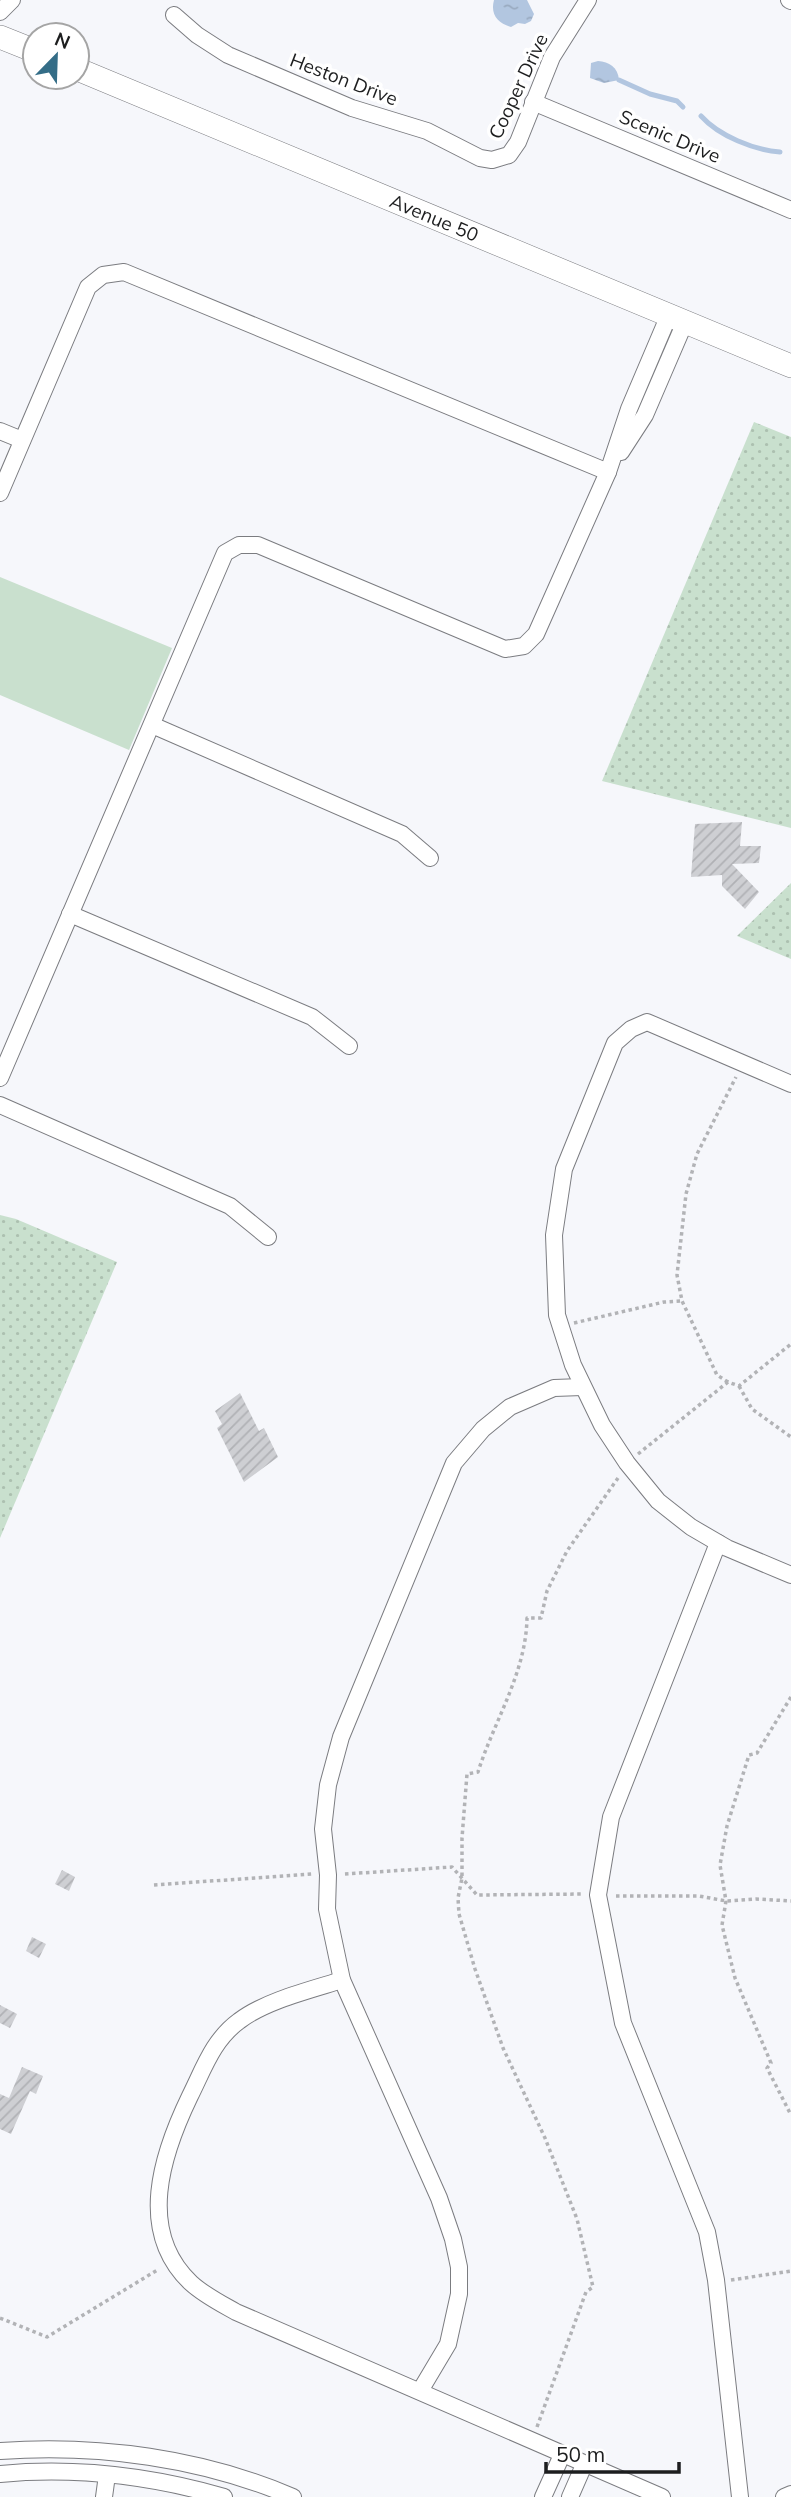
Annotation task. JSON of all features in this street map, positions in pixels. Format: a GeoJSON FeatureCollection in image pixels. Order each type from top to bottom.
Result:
{"type":"FeatureCollection","features":[{"type":"Feature","properties":{"kind":"main road"},"geometry":{"type":"LineString","coordinates":[[0,37],[21,45]]}},
{"type":"Feature","properties":{"kind":"main road","name":"Avenue 50"},"geometry":{"type":"LineString","coordinates":[[91,75],[791,366]]}},
{"type":"Feature","properties":{"kind":"street"},"geometry":{"type":"LineString","coordinates":[[0,12],[12,0]]}},
{"type":"Feature","properties":{"kind":"street","name":"Cooper Drive"},"geometry":{"type":"LineString","coordinates":[[509,155],[518,142],[552,57],[588,0]]}},
{"type":"Feature","properties":{"kind":"street","name":"Heston Drive"},"geometry":{"type":"LineString","coordinates":[[174,15],[197,35],[228,55],[352,108],[427,131],[480,158],[492,160],[509,155]]}},
{"type":"Feature","properties":{"kind":"street","name":"Scenic Drive"},"geometry":{"type":"LineString","coordinates":[[533,102],[791,209]]}},
{"type":"Feature","properties":{"kind":"street"},"geometry":{"type":"LineString","coordinates":[[0,493],[88,287],[103,275],[124,272],[608,472]]}},
{"type":"Feature","properties":{"kind":"street"},"geometry":{"type":"LineString","coordinates":[[0,1078],[225,553],[239,545],[258,545],[505,649],[524,646],[536,634],[608,472],[629,408],[677,319]]}},
{"type":"Feature","properties":{"kind":"street"},"geometry":{"type":"LineString","coordinates":[[0,431],[22,440]]}},
{"type":"Feature","properties":{"kind":"street"},"geometry":{"type":"LineString","coordinates":[[152,724],[402,834],[430,858]]}},
{"type":"Feature","properties":{"kind":"street"},"geometry":{"type":"LineString","coordinates":[[70,914],[312,1017],[349,1046]]}},
{"type":"Feature","properties":{"kind":"street"},"geometry":{"type":"LineString","coordinates":[[791,1084],[647,1022],[631,1029],[615,1043],[564,1170],[554,1235],[557,1315],[582,1387],[602,1425],[627,1463],[658,1501],[691,1527],[718,1544],[791,1575]]}},
{"type":"Feature","properties":{"kind":"street"},"geometry":{"type":"LineString","coordinates":[[0,1105],[230,1206],[268,1237]]}},
{"type":"Feature","properties":{"kind":"street"},"geometry":{"type":"LineString","coordinates":[[420,2391],[448,2344],[459,2294],[459,2267],[439,2198],[342,1980],[327,1909],[328,1875],[324,1829],[328,1784],[341,1737],[454,1463],[483,1429],[510,1407],[554,1388],[582,1387]]}},
{"type":"Feature","properties":{"kind":"street"},"geometry":{"type":"LineString","coordinates":[[718,1544],[611,1817],[598,1895],[623,2023],[707,2232],[716,2280],[740,2497]]}},
{"type":"Feature","properties":{"kind":"street"},"geometry":{"type":"LineString","coordinates":[[342,1980],[257,2010],[239,2021],[216,2042],[172,2134],[160,2176],[158,2204],[161,2230],[173,2262],[191,2283],[236,2312],[662,2497]]}},
{"type":"Feature","properties":{"kind":"street"},"geometry":{"type":"LineString","coordinates":[[0,2451],[75,2449],[135,2455],[209,2469],[293,2497]]}},
{"type":"Feature","properties":{"kind":"street"},"geometry":{"type":"LineString","coordinates":[[543,2497],[562,2455]]}},
{"type":"Feature","properties":{"kind":"street"},"geometry":{"type":"LineString","coordinates":[[570,2497],[584,2465]]}},
{"type":"Feature","properties":{"kind":"street"},"geometry":{"type":"LineString","coordinates":[[0,2474],[44,2471],[107,2475],[157,2482],[224,2497]]}},
{"type":"Feature","properties":{"kind":"street"},"geometry":{"type":"LineString","coordinates":[[104,2497],[107,2475]]}},
{"type":"Feature","properties":{"kind":"street"},"geometry":{"type":"LineString","coordinates":[[784,2497],[791,2494]]}},
{"type":"Feature","properties":{"kind":"path"},"geometry":{"type":"LineString","coordinates":[[741,1062],[736,1078],[696,1154],[686,1194],[677,1275],[682,1301],[717,1375],[739,1386],[752,1409],[791,1437]]}},
{"type":"Feature","properties":{"kind":"path"},"geometry":{"type":"LineString","coordinates":[[561,1326],[664,1302],[682,1301]]}},
{"type":"Feature","properties":{"kind":"path"},"geometry":{"type":"LineString","coordinates":[[739,1386],[791,1343]]}},
{"type":"Feature","properties":{"kind":"path"},"geometry":{"type":"LineString","coordinates":[[531,2441],[581,2304],[586,2292],[593,2287],[577,2219],[545,2138],[503,2048],[459,1914],[467,1774],[478,1772],[486,1746],[509,1695],[527,1636],[527,1618],[541,1618],[547,1591],[567,1551],[627,1463],[728,1382]]}},
{"type":"Feature","properties":{"kind":"path"},"geometry":{"type":"LineString","coordinates":[[791,1697],[757,1753],[749,1755],[727,1826],[720,1865],[726,1901],[722,1925],[735,1978],[771,2063],[767,2068],[791,2115]]}},
{"type":"Feature","properties":{"kind":"path"},"geometry":{"type":"LineString","coordinates":[[154,1885],[452,1867],[477,1895],[580,1893],[699,1896],[726,1901],[791,1901]]}},
{"type":"Feature","properties":{"kind":"path"},"geometry":{"type":"LineString","coordinates":[[0,2318],[47,2337],[173,2262]]}},
{"type":"Feature","properties":{"kind":"path"},"geometry":{"type":"LineString","coordinates":[[716,2280],[791,2271]]}},
{"type":"Feature","properties":{"kind":"green space"},"geometry":{"type":"Polygon","coordinates":[[[754,422],[791,437],[791,828],[602,781],[754,422]]]}},
{"type":"Feature","properties":{"kind":"green space"},"geometry":{"type":"Polygon","coordinates":[[[0,577],[172,648],[129,750],[0,695],[0,577]]]}},
{"type":"Feature","properties":{"kind":"green space"},"geometry":{"type":"Polygon","coordinates":[[[791,883],[791,959],[737,936],[791,883]]]}},
{"type":"Feature","properties":{"kind":"green space"},"geometry":{"type":"Polygon","coordinates":[[[0,1215],[16,1219],[117,1262],[0,1538],[0,1215]]]}},
{"type":"Feature","properties":{"kind":"water"},"geometry":{"type":"Polygon","coordinates":[[[494,0],[527,0],[534,14],[531,21],[511,27],[502,23],[494,14],[494,0]]]}},
{"type":"Feature","properties":{"kind":"water"},"geometry":{"type":"Polygon","coordinates":[[[598,61],[612,66],[619,80],[604,83],[590,78],[591,63],[598,61]]]}},
{"type":"Feature","properties":{"kind":"building"},"geometry":{"type":"Polygon","coordinates":[[[742,822],[740,846],[761,846],[759,863],[732,864],[759,892],[745,909],[722,886],[722,875],[691,877],[695,824],[742,822]]]}},
{"type":"Feature","properties":{"kind":"building"},"geometry":{"type":"Polygon","coordinates":[[[240,1393],[259,1431],[264,1428],[278,1457],[244,1482],[217,1428],[222,1424],[215,1411],[240,1393]]]}},
{"type":"Feature","properties":{"kind":"building"},"geometry":{"type":"Polygon","coordinates":[[[62,1870],[75,1877],[69,1891],[55,1884],[62,1870]]]}},
{"type":"Feature","properties":{"kind":"building"},"geometry":{"type":"Polygon","coordinates":[[[32,1937],[46,1944],[39,1958],[26,1951],[32,1937]]]}},
{"type":"Feature","properties":{"kind":"building"},"geometry":{"type":"Polygon","coordinates":[[[0,2005],[17,2014],[10,2028],[0,2023],[0,2005]]]}},
{"type":"Feature","properties":{"kind":"building"},"geometry":{"type":"Polygon","coordinates":[[[22,2067],[43,2076],[36,2094],[30,2091],[11,2134],[0,2129],[0,2094],[9,2098],[22,2067]]]}},
{"type":"Feature","properties":{"kind":"waterway"},"geometry":{"type":"LineString","coordinates":[[619,80],[650,94],[677,101],[683,107]]}},
{"type":"Feature","properties":{"kind":"waterway"},"geometry":{"type":"LineString","coordinates":[[701,116],[717,130],[737,141],[780,152]]}}]}
